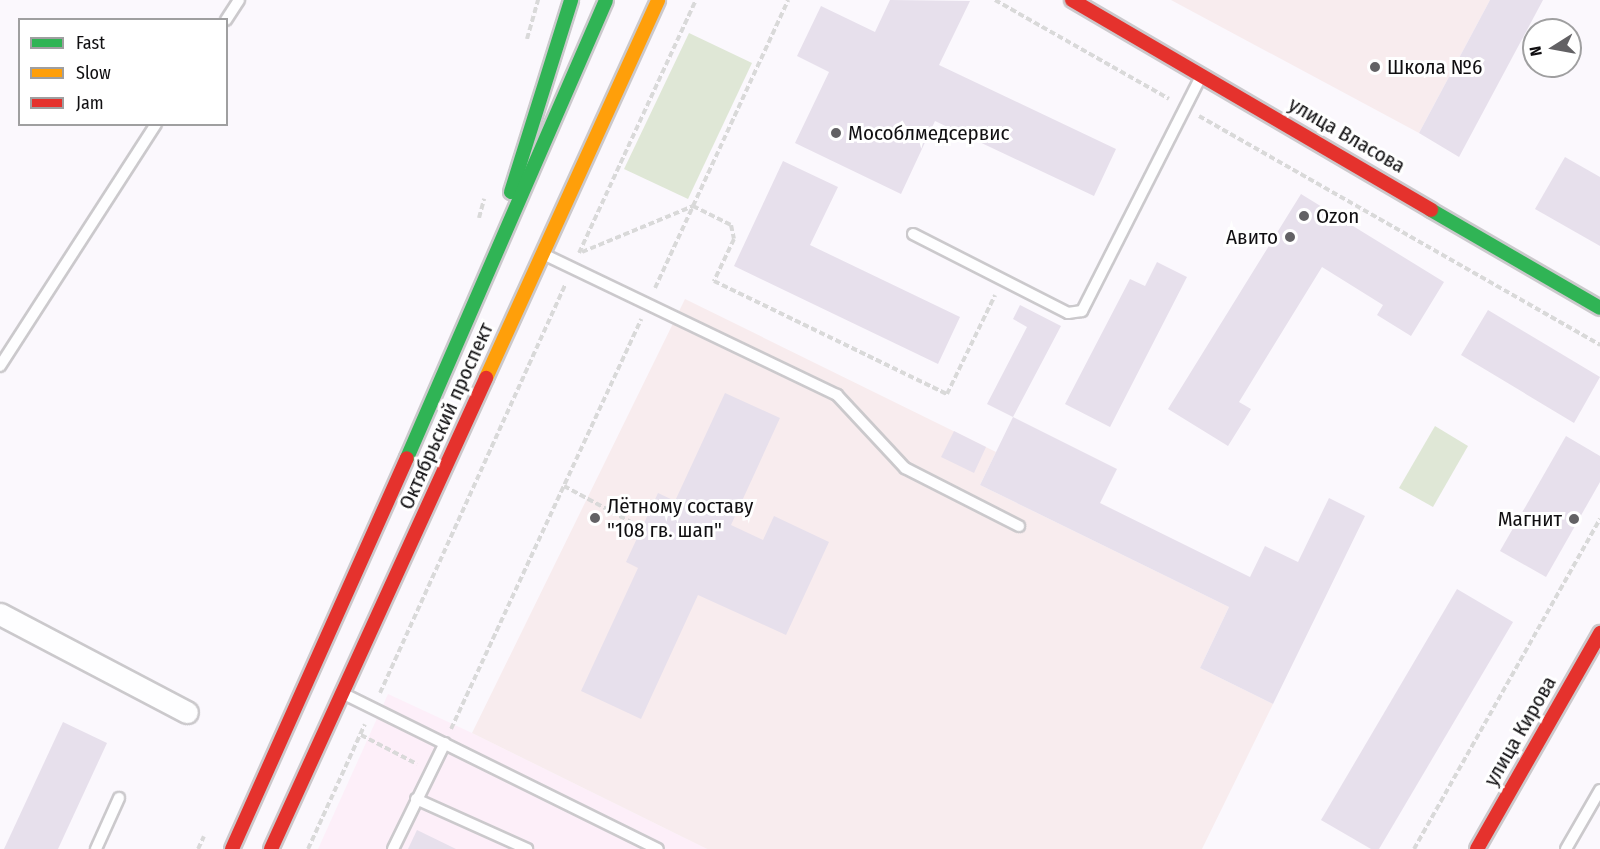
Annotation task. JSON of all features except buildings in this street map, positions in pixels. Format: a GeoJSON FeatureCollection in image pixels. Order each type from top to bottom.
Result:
{"type":"FeatureCollection","features":[{"type":"Feature","properties":{"kind":"main road"},"geometry":{"type":"LineString","coordinates":[[474,309],[571,0]]}},
{"type":"Feature","properties":{"kind":"main road","name":"Октябрьский проспект"},"geometry":{"type":"LineString","coordinates":[[232,849],[474,309],[606,0]]}},
{"type":"Feature","properties":{"kind":"main road","name":"Октябрьский проспект"},"geometry":{"type":"LineString","coordinates":[[272,849],[658,0]]}},
{"type":"Feature","properties":{"kind":"main road","name":"улица Власова"},"geometry":{"type":"LineString","coordinates":[[1072,0],[1600,308]]}},
{"type":"Feature","properties":{"kind":"main road","name":"улица Кирова"},"geometry":{"type":"LineString","coordinates":[[1477,849],[1600,633]]}},
{"type":"Feature","properties":{"kind":"street"},"geometry":{"type":"LineString","coordinates":[[0,614],[187,712]]}},
{"type":"Feature","properties":{"kind":"lane"},"geometry":{"type":"LineString","coordinates":[[227,18],[239,0]]}},
{"type":"Feature","properties":{"kind":"lane"},"geometry":{"type":"LineString","coordinates":[[913,234],[1068,313],[1082,311],[1201,75]]}},
{"type":"Feature","properties":{"kind":"lane"},"geometry":{"type":"LineString","coordinates":[[0,366],[155,126]]}},
{"type":"Feature","properties":{"kind":"lane"},"geometry":{"type":"LineString","coordinates":[[543,254],[837,395],[905,468],[1019,526]]}},
{"type":"Feature","properties":{"kind":"lane"},"geometry":{"type":"LineString","coordinates":[[344,694],[658,849]]}},
{"type":"Feature","properties":{"kind":"lane"},"geometry":{"type":"LineString","coordinates":[[393,849],[445,744]]}},
{"type":"Feature","properties":{"kind":"lane"},"geometry":{"type":"LineString","coordinates":[[1566,849],[1600,790]]}},
{"type":"Feature","properties":{"kind":"lane"},"geometry":{"type":"LineString","coordinates":[[96,849],[119,798]]}},
{"type":"Feature","properties":{"kind":"lane"},"geometry":{"type":"LineString","coordinates":[[416,799],[527,849]]}},
{"type":"Feature","properties":{"kind":"path"},"geometry":{"type":"LineString","coordinates":[[525,46],[538,0]]}},
{"type":"Feature","properties":{"kind":"path"},"geometry":{"type":"LineString","coordinates":[[308,849],[696,0]]}},
{"type":"Feature","properties":{"kind":"path"},"geometry":{"type":"LineString","coordinates":[[445,744],[788,0]]}},
{"type":"Feature","properties":{"kind":"path"},"geometry":{"type":"LineString","coordinates":[[995,0],[1600,345]]}},
{"type":"Feature","properties":{"kind":"path"},"geometry":{"type":"LineString","coordinates":[[476,230],[485,196]]}},
{"type":"Feature","properties":{"kind":"path"},"geometry":{"type":"LineString","coordinates":[[579,253],[693,206],[731,225],[734,239],[714,281],[947,394],[1002,279]]}},
{"type":"Feature","properties":{"kind":"path"},"geometry":{"type":"LineString","coordinates":[[564,486],[642,528]]}},
{"type":"Feature","properties":{"kind":"path"},"geometry":{"type":"LineString","coordinates":[[1414,849],[1600,519]]}},
{"type":"Feature","properties":{"kind":"path"},"geometry":{"type":"LineString","coordinates":[[360,735],[430,771]]}},
{"type":"Feature","properties":{"kind":"path"},"geometry":{"type":"LineString","coordinates":[[198,849],[208,828]]}},
{"type":"Feature","properties":{"kind":"shaded area","name":"Школа №6"},"geometry":{"type":"Polygon","coordinates":[[[1171,0],[1490,0],[1419,133],[1171,0]]]}},
{"type":"Feature","properties":{"kind":"shaded area"},"geometry":{"type":"Polygon","coordinates":[[[685,299],[996,452],[980,485],[1229,607],[1200,668],[1273,704],[1202,849],[707,849],[472,733],[685,299]]]}},
{"type":"Feature","properties":{"kind":"shaded area"},"geometry":{"type":"Polygon","coordinates":[[[388,694],[472,733],[707,849],[318,849],[388,694]]]}},
{"type":"Feature","properties":{"kind":"green space"},"geometry":{"type":"Polygon","coordinates":[[[689,33],[752,63],[688,199],[624,169],[689,33]]]}},
{"type":"Feature","properties":{"kind":"green space"},"geometry":{"type":"Polygon","coordinates":[[[1435,426],[1468,446],[1433,507],[1399,488],[1435,426]]]}},
{"type":"Feature","properties":{"kind":"traffic: fast"},"geometry":{"type":"LineString","coordinates":[[511,192],[571,0]]}},
{"type":"Feature","properties":{"kind":"traffic: fast"},"geometry":{"type":"LineString","coordinates":[[407,458],[606,0]]}},
{"type":"Feature","properties":{"kind":"traffic: fast"},"geometry":{"type":"LineString","coordinates":[[1431,210],[1600,308]]}},
{"type":"Feature","properties":{"kind":"traffic: slow"},"geometry":{"type":"LineString","coordinates":[[486,378],[658,0]]}},
{"type":"Feature","properties":{"kind":"traffic: jam"},"geometry":{"type":"LineString","coordinates":[[1072,0],[1431,210]]}},
{"type":"Feature","properties":{"kind":"traffic: jam"},"geometry":{"type":"LineString","coordinates":[[271,849],[486,378]]}},
{"type":"Feature","properties":{"kind":"traffic: jam"},"geometry":{"type":"LineString","coordinates":[[232,849],[407,458]]}},
{"type":"Feature","properties":{"kind":"traffic: jam"},"geometry":{"type":"LineString","coordinates":[[1477,849],[1600,633]]}},
{"type":"Feature","properties":{"kind":"place","name":"Школа №6"},"geometry":{"type":"Point","coordinates":[1375,67]}},
{"type":"Feature","properties":{"kind":"place","name":"Мособлмедсервис"},"geometry":{"type":"Point","coordinates":[836,133]}},
{"type":"Feature","properties":{"kind":"place","name":"Ozon"},"geometry":{"type":"Point","coordinates":[1304,216]}},
{"type":"Feature","properties":{"kind":"place","name":"Авито"},"geometry":{"type":"Point","coordinates":[1290,237]}},
{"type":"Feature","properties":{"kind":"place","name":"Лётному составу \"108 гв. шап\""},"geometry":{"type":"Point","coordinates":[595,518]}},
{"type":"Feature","properties":{"kind":"place","name":"Магнит"},"geometry":{"type":"Point","coordinates":[1574,519]}}]}
